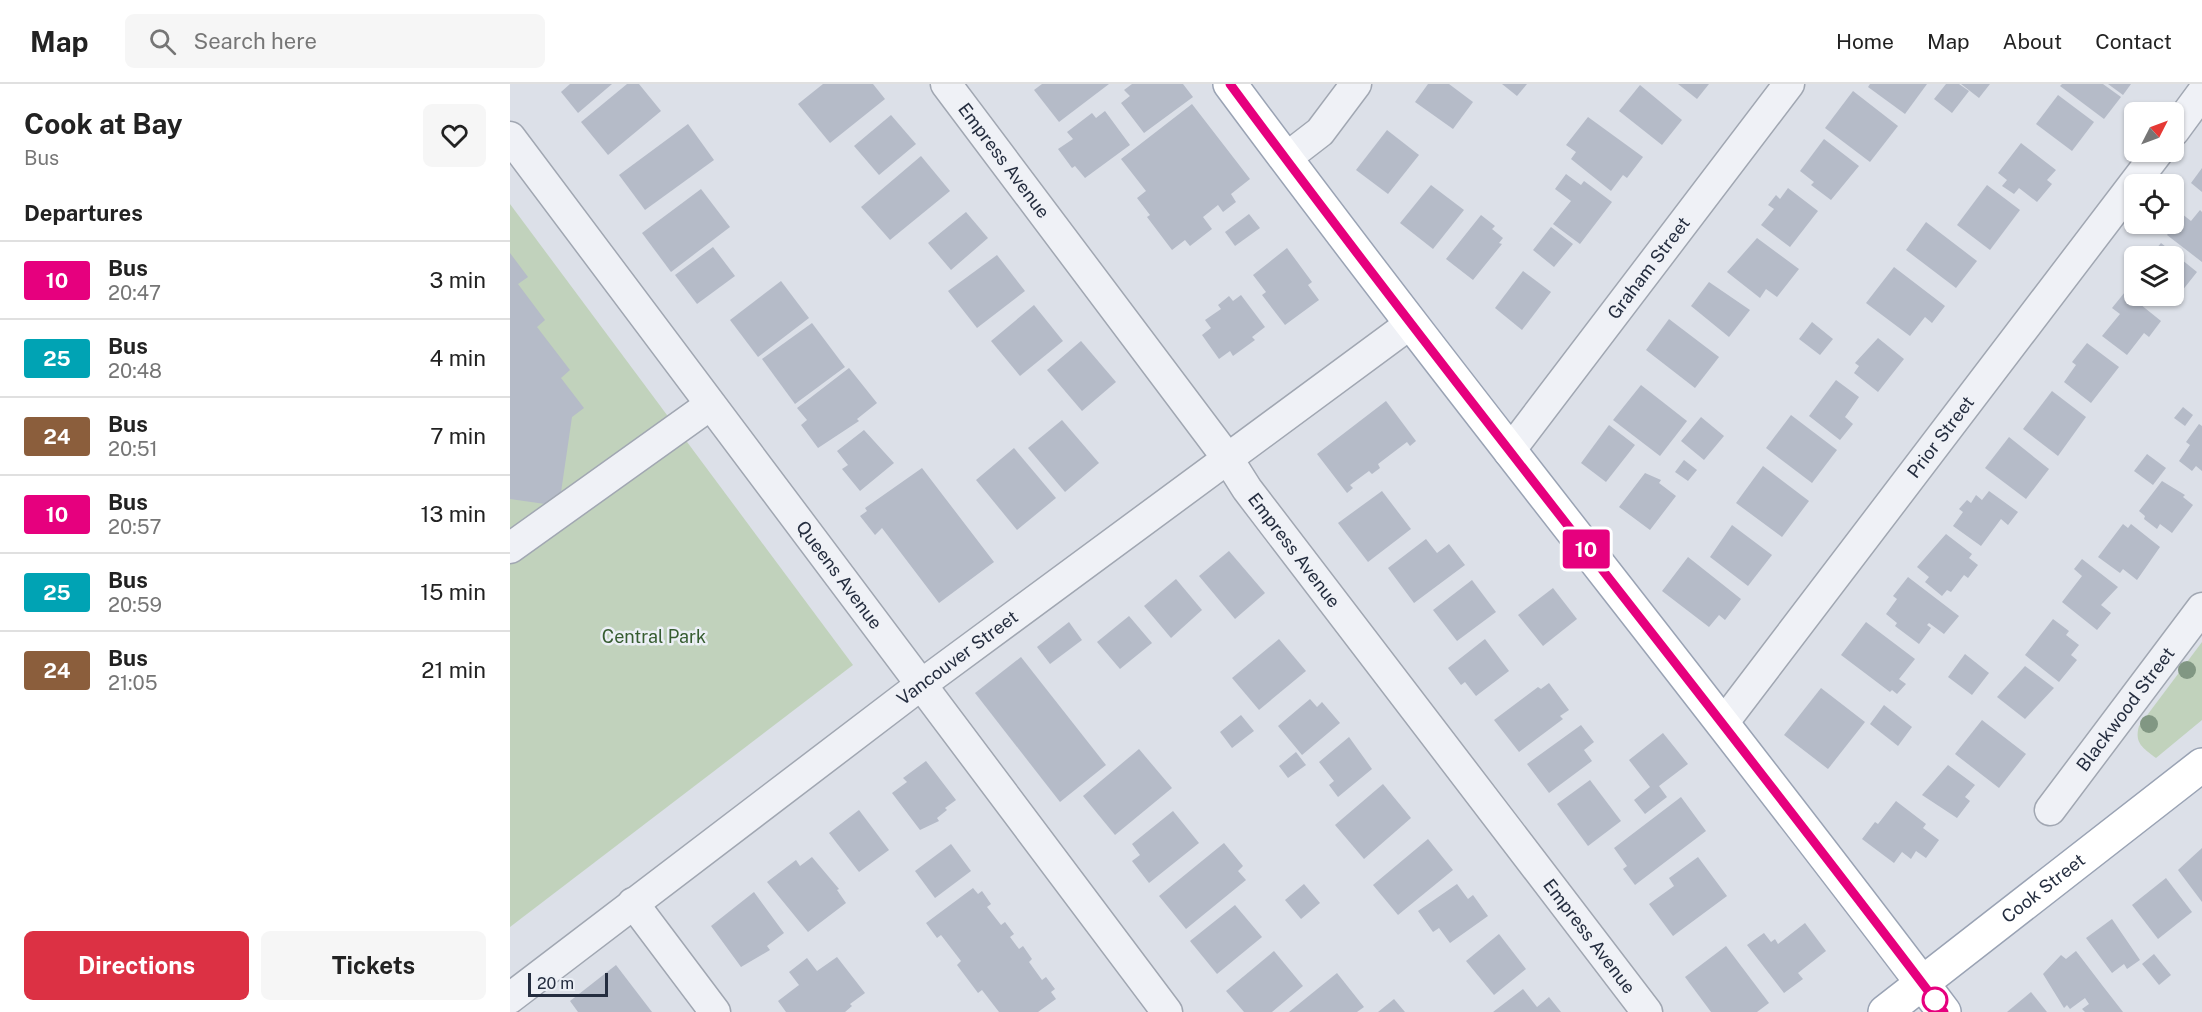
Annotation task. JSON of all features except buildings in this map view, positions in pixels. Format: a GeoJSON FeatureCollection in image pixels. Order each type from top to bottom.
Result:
{"type":"FeatureCollection","features":[{"type":"Feature","properties":{"kind":"main road"},"geometry":{"type":"LineString","coordinates":[[1230,84],[1410,324],[1724,722],[1944,1012]]}},
{"type":"Feature","properties":{"kind":"main road","name":"Cook Street"},"geometry":{"type":"LineString","coordinates":[[1885,1012],[2202,765]]}},
{"type":"Feature","properties":{"kind":"street","name":"Empress Avenue"},"geometry":{"type":"LineString","coordinates":[[946,84],[1228,459],[1251,493],[1647,1012]]}},
{"type":"Feature","properties":{"kind":"street"},"geometry":{"type":"LineString","coordinates":[[1285,159],[1320,132],[1356,84]]}},
{"type":"Feature","properties":{"kind":"street","name":"Graham Street"},"geometry":{"type":"LineString","coordinates":[[1509,452],[1789,84]]}},
{"type":"Feature","properties":{"kind":"street"},"geometry":{"type":"LineString","coordinates":[[2184,117],[2202,93]]}},
{"type":"Feature","properties":{"kind":"street","name":"Queens Avenue"},"geometry":{"type":"LineString","coordinates":[[510,137],[1167,1012]]}},
{"type":"Feature","properties":{"kind":"street","name":"Prior Street"},"geometry":{"type":"LineString","coordinates":[[1724,722],[2150,162]]}},
{"type":"Feature","properties":{"kind":"street","name":"Vancouver Street"},"geometry":{"type":"LineString","coordinates":[[510,998],[922,684],[1410,324]]}},
{"type":"Feature","properties":{"kind":"street"},"geometry":{"type":"LineString","coordinates":[[510,548],[710,405]]}},
{"type":"Feature","properties":{"kind":"street","name":"Blackwood Street"},"geometry":{"type":"LineString","coordinates":[[2050,810],[2202,608]]}},
{"type":"Feature","properties":{"kind":"street"},"geometry":{"type":"LineString","coordinates":[[633,903],[715,1012]]}},
{"type":"Feature","properties":{"kind":"green space","name":"Central Park"},"geometry":{"type":"Polygon","coordinates":[[[510,204],[853,665],[510,927],[510,204]]]}},
{"type":"Feature","properties":{"kind":"green space"},"geometry":{"type":"Polygon","coordinates":[[[2202,642],[2202,720],[2156,758],[2139,741],[2139,726],[2202,642]]]}},
{"type":"Feature","properties":{"kind":"bus line","name":"10"},"geometry":{"type":"LineString","coordinates":[[1230,84],[1424,342],[1724,722],[1944,1012]]}}]}
